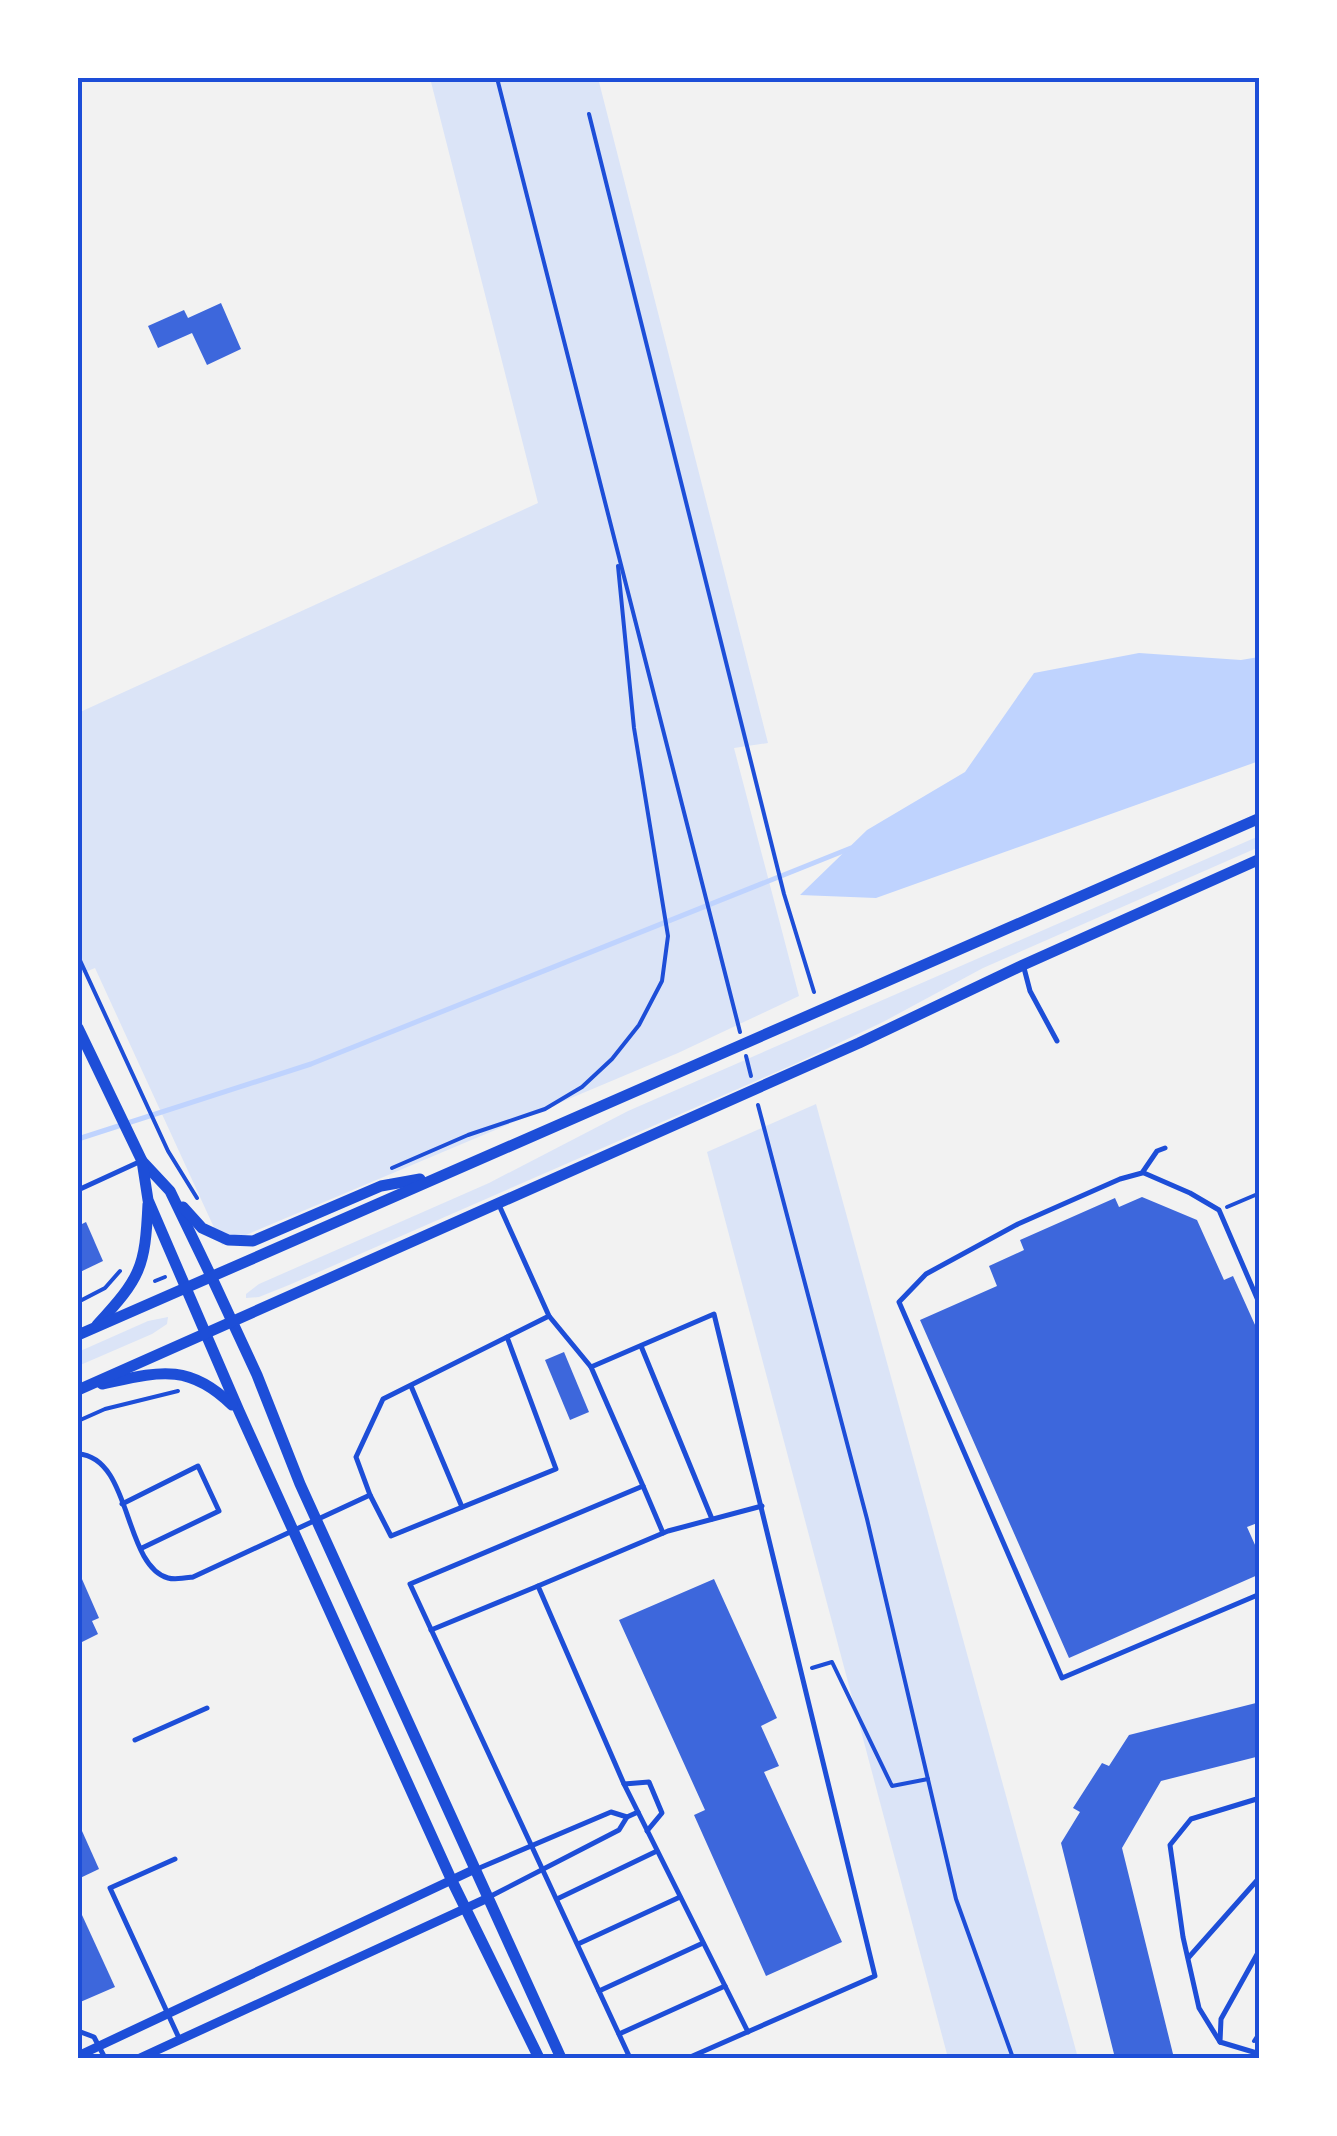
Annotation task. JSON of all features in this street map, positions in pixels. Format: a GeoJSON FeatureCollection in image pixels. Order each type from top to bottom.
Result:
{"type":"FeatureCollection","features":[{"type":"Feature","properties":{"kind":"street"},"geometry":{"type":"LineString","coordinates":[[78,1335],[1260,818]]}},
{"type":"Feature","properties":{"kind":"street"},"geometry":{"type":"LineString","coordinates":[[80,1389],[859,1044],[1023,965],[1260,859]]}},
{"type":"Feature","properties":{"kind":"street"},"geometry":{"type":"LineString","coordinates":[[78,1028],[142,1161],[148,1200],[147,1245],[140,1270],[125,1294],[94,1328]]}},
{"type":"Feature","properties":{"kind":"street"},"geometry":{"type":"LineString","coordinates":[[142,1161],[202,1228],[228,1240],[253,1241],[381,1186],[438,1176]]}},
{"type":"Feature","properties":{"kind":"street"},"geometry":{"type":"LineString","coordinates":[[170,1191],[232,1321],[317,1520],[561,2058]]}},
{"type":"Feature","properties":{"kind":"street"},"geometry":{"type":"LineString","coordinates":[[148,1200],[238,1411],[452,1880],[539,2058]]}},
{"type":"Feature","properties":{"kind":"street"},"geometry":{"type":"LineString","coordinates":[[80,1389],[176,1372],[209,1384],[238,1411]]}},
{"type":"Feature","properties":{"kind":"street"},"geometry":{"type":"LineString","coordinates":[[78,2056],[475,1870]]}},
{"type":"Feature","properties":{"kind":"street"},"geometry":{"type":"LineString","coordinates":[[140,2058],[488,1898]]}},
{"type":"Feature","properties":{"kind":"lane"},"geometry":{"type":"LineString","coordinates":[[1023,965],[1030,990],[1057,1041]]}},
{"type":"Feature","properties":{"kind":"lane"},"geometry":{"type":"LineString","coordinates":[[1142,1173],[1158,1151],[1165,1148]]}},
{"type":"Feature","properties":{"kind":"lane"},"geometry":{"type":"LineString","coordinates":[[78,1190],[142,1161]]}},
{"type":"Feature","properties":{"kind":"lane"},"geometry":{"type":"LineString","coordinates":[[1260,1305],[1219,1210],[1142,1173],[1120,1178],[1018,1224],[926,1274],[899,1302],[1062,1678],[1260,1594]]}},
{"type":"Feature","properties":{"kind":"lane"},"geometry":{"type":"LineString","coordinates":[[498,1202],[549,1316],[591,1367],[663,1533]]}},
{"type":"Feature","properties":{"kind":"lane"},"geometry":{"type":"LineString","coordinates":[[591,1367],[714,1314],[875,1976],[688,2058]]}},
{"type":"Feature","properties":{"kind":"lane"},"geometry":{"type":"LineString","coordinates":[[507,1337],[556,1469],[391,1536],[356,1456],[383,1399],[410,1386],[507,1337],[549,1316]]}},
{"type":"Feature","properties":{"kind":"lane"},"geometry":{"type":"LineString","coordinates":[[641,1346],[712,1519]]}},
{"type":"Feature","properties":{"kind":"lane"},"geometry":{"type":"LineString","coordinates":[[410,1386],[462,1507]]}},
{"type":"Feature","properties":{"kind":"lane"},"geometry":{"type":"LineString","coordinates":[[78,1454],[89,1455],[108,1473],[151,1568],[169,1578],[193,1578],[370,1495]]}},
{"type":"Feature","properties":{"kind":"lane"},"geometry":{"type":"LineString","coordinates":[[122,1504],[198,1466],[219,1511],[142,1548]]}},
{"type":"Feature","properties":{"kind":"lane"},"geometry":{"type":"LineString","coordinates":[[630,2058],[410,1584],[643,1486]]}},
{"type":"Feature","properties":{"kind":"lane"},"geometry":{"type":"LineString","coordinates":[[431,1630],[663,1533],[762,1506]]}},
{"type":"Feature","properties":{"kind":"lane"},"geometry":{"type":"LineString","coordinates":[[538,1586],[624,1784],[748,2032]]}},
{"type":"Feature","properties":{"kind":"lane"},"geometry":{"type":"LineString","coordinates":[[134,1740],[207,1708]]}},
{"type":"Feature","properties":{"kind":"lane"},"geometry":{"type":"LineString","coordinates":[[624,1784],[649,1782],[662,1812],[647,1831]]}},
{"type":"Feature","properties":{"kind":"lane"},"geometry":{"type":"LineString","coordinates":[[1260,1798],[1191,1819],[1170,1846],[1199,2008],[1220,2042],[1260,2054]]}},
{"type":"Feature","properties":{"kind":"lane"},"geometry":{"type":"LineString","coordinates":[[475,1870],[610,1812],[627,1817]]}},
{"type":"Feature","properties":{"kind":"lane"},"geometry":{"type":"LineString","coordinates":[[488,1898],[619,1830],[627,1817],[638,1812]]}},
{"type":"Feature","properties":{"kind":"lane"},"geometry":{"type":"LineString","coordinates":[[557,1899],[657,1851]]}},
{"type":"Feature","properties":{"kind":"lane"},"geometry":{"type":"LineString","coordinates":[[175,1859],[110,1888],[180,2040]]}},
{"type":"Feature","properties":{"kind":"lane"},"geometry":{"type":"LineString","coordinates":[[1188,1958],[1260,1876]]}},
{"type":"Feature","properties":{"kind":"lane"},"geometry":{"type":"LineString","coordinates":[[578,1944],[680,1896]]}},
{"type":"Feature","properties":{"kind":"lane"},"geometry":{"type":"LineString","coordinates":[[599,1990],[703,1943]]}},
{"type":"Feature","properties":{"kind":"lane"},"geometry":{"type":"LineString","coordinates":[[1220,2042],[1222,2019],[1260,1949]]}},
{"type":"Feature","properties":{"kind":"lane"},"geometry":{"type":"LineString","coordinates":[[618,2034],[724,1986]]}},
{"type":"Feature","properties":{"kind":"lane"},"geometry":{"type":"LineString","coordinates":[[78,2031],[94,2037],[105,2058]]}},
{"type":"Feature","properties":{"kind":"path"},"geometry":{"type":"LineString","coordinates":[[497,78],[752,1081]]}},
{"type":"Feature","properties":{"kind":"path"},"geometry":{"type":"LineString","coordinates":[[589,114],[784,894],[814,992]]}},
{"type":"Feature","properties":{"kind":"path"},"geometry":{"type":"LineString","coordinates":[[381,1173],[468,1135],[545,1109],[582,1087],[639,1026],[662,981],[668,936],[634,728],[617,551]]}},
{"type":"Feature","properties":{"kind":"path"},"geometry":{"type":"LineString","coordinates":[[78,956],[168,1151],[200,1203]]}},
{"type":"Feature","properties":{"kind":"path"},"geometry":{"type":"LineString","coordinates":[[757,1100],[867,1519],[956,1899],[1013,2058]]}},
{"type":"Feature","properties":{"kind":"path"},"geometry":{"type":"LineString","coordinates":[[78,1302],[105,1288],[127,1264]]}},
{"type":"Feature","properties":{"kind":"path"},"geometry":{"type":"LineString","coordinates":[[155,1280],[170,1275]]}},
{"type":"Feature","properties":{"kind":"path"},"geometry":{"type":"LineString","coordinates":[[149,1276],[160,1289]]}},
{"type":"Feature","properties":{"kind":"path"},"geometry":{"type":"LineString","coordinates":[[78,1421],[104,1409],[183,1389]]}},
{"type":"Feature","properties":{"kind":"path"},"geometry":{"type":"LineString","coordinates":[[803,1670],[832,1662],[892,1786],[928,1779]]}},
{"type":"Feature","properties":{"kind":"shaded area"},"geometry":{"type":"Polygon","coordinates":[[[430,78],[598,78],[768,743],[734,748],[799,996],[678,1053],[222,1245],[95,968],[78,975],[78,713],[538,503],[430,78]]]}},
{"type":"Feature","properties":{"kind":"shaded area"},"geometry":{"type":"Polygon","coordinates":[[[1259,836],[1259,847],[983,968],[797,1063],[289,1285],[246,1298],[259,1284],[489,1183],[628,1111],[1259,836]]]}},
{"type":"Feature","properties":{"kind":"shaded area"},"geometry":{"type":"Polygon","coordinates":[[[816,1104],[1078,2058],[948,2058],[707,1152],[816,1104]]]}},
{"type":"Feature","properties":{"kind":"shaded area"},"geometry":{"type":"Polygon","coordinates":[[[168,1317],[167,1324],[152,1334],[78,1366],[78,1352],[148,1321],[168,1317]]]}},
{"type":"Feature","properties":{"kind":"water"},"geometry":{"type":"Polygon","coordinates":[[[1139,653],[1241,660],[1259,657],[1259,761],[876,898],[800,895],[867,830],[965,772],[1034,673],[1139,653]]]}},
{"type":"Feature","properties":{"kind":"building"},"geometry":{"type":"Polygon","coordinates":[[[221,303],[241,349],[207,365],[192,333],[158,348],[148,326],[184,310],[188,318],[221,303]]]}},
{"type":"Feature","properties":{"kind":"building"},"geometry":{"type":"Polygon","coordinates":[[[1142,1197],[1197,1220],[1224,1280],[1233,1276],[1260,1336],[1260,1522],[1247,1527],[1260,1556],[1260,1574],[1069,1658],[920,1320],[997,1286],[989,1266],[1024,1250],[1020,1240],[1115,1198],[1119,1207],[1142,1197]]]}},
{"type":"Feature","properties":{"kind":"building"},"geometry":{"type":"Polygon","coordinates":[[[86,1222],[103,1261],[78,1273],[78,1226],[86,1222]]]}},
{"type":"Feature","properties":{"kind":"building"},"geometry":{"type":"Polygon","coordinates":[[[564,1352],[589,1412],[570,1420],[545,1360],[564,1352]]]}},
{"type":"Feature","properties":{"kind":"building"},"geometry":{"type":"Polygon","coordinates":[[[78,1570],[99,1618],[92,1621],[98,1634],[78,1644],[78,1570]]]}},
{"type":"Feature","properties":{"kind":"building"},"geometry":{"type":"Polygon","coordinates":[[[714,1579],[777,1718],[761,1726],[779,1766],[764,1772],[842,1942],[766,1976],[694,1815],[705,1810],[619,1620],[714,1579]]]}},
{"type":"Feature","properties":{"kind":"building"},"geometry":{"type":"Polygon","coordinates":[[[1260,1702],[1260,1756],[1161,1781],[1122,1848],[1174,2058],[1115,2058],[1061,1843],[1080,1812],[1073,1808],[1102,1763],[1109,1766],[1129,1735],[1260,1702]]]}},
{"type":"Feature","properties":{"kind":"building"},"geometry":{"type":"Polygon","coordinates":[[[78,1822],[99,1869],[78,1879],[78,1822]]]}},
{"type":"Feature","properties":{"kind":"building"},"geometry":{"type":"Polygon","coordinates":[[[82,1915],[115,1987],[78,2003],[78,1917],[82,1915]]]}},
{"type":"Feature","properties":{"kind":"waterway"},"geometry":{"type":"LineString","coordinates":[[78,1139],[311,1064],[851,848]]}}]}
